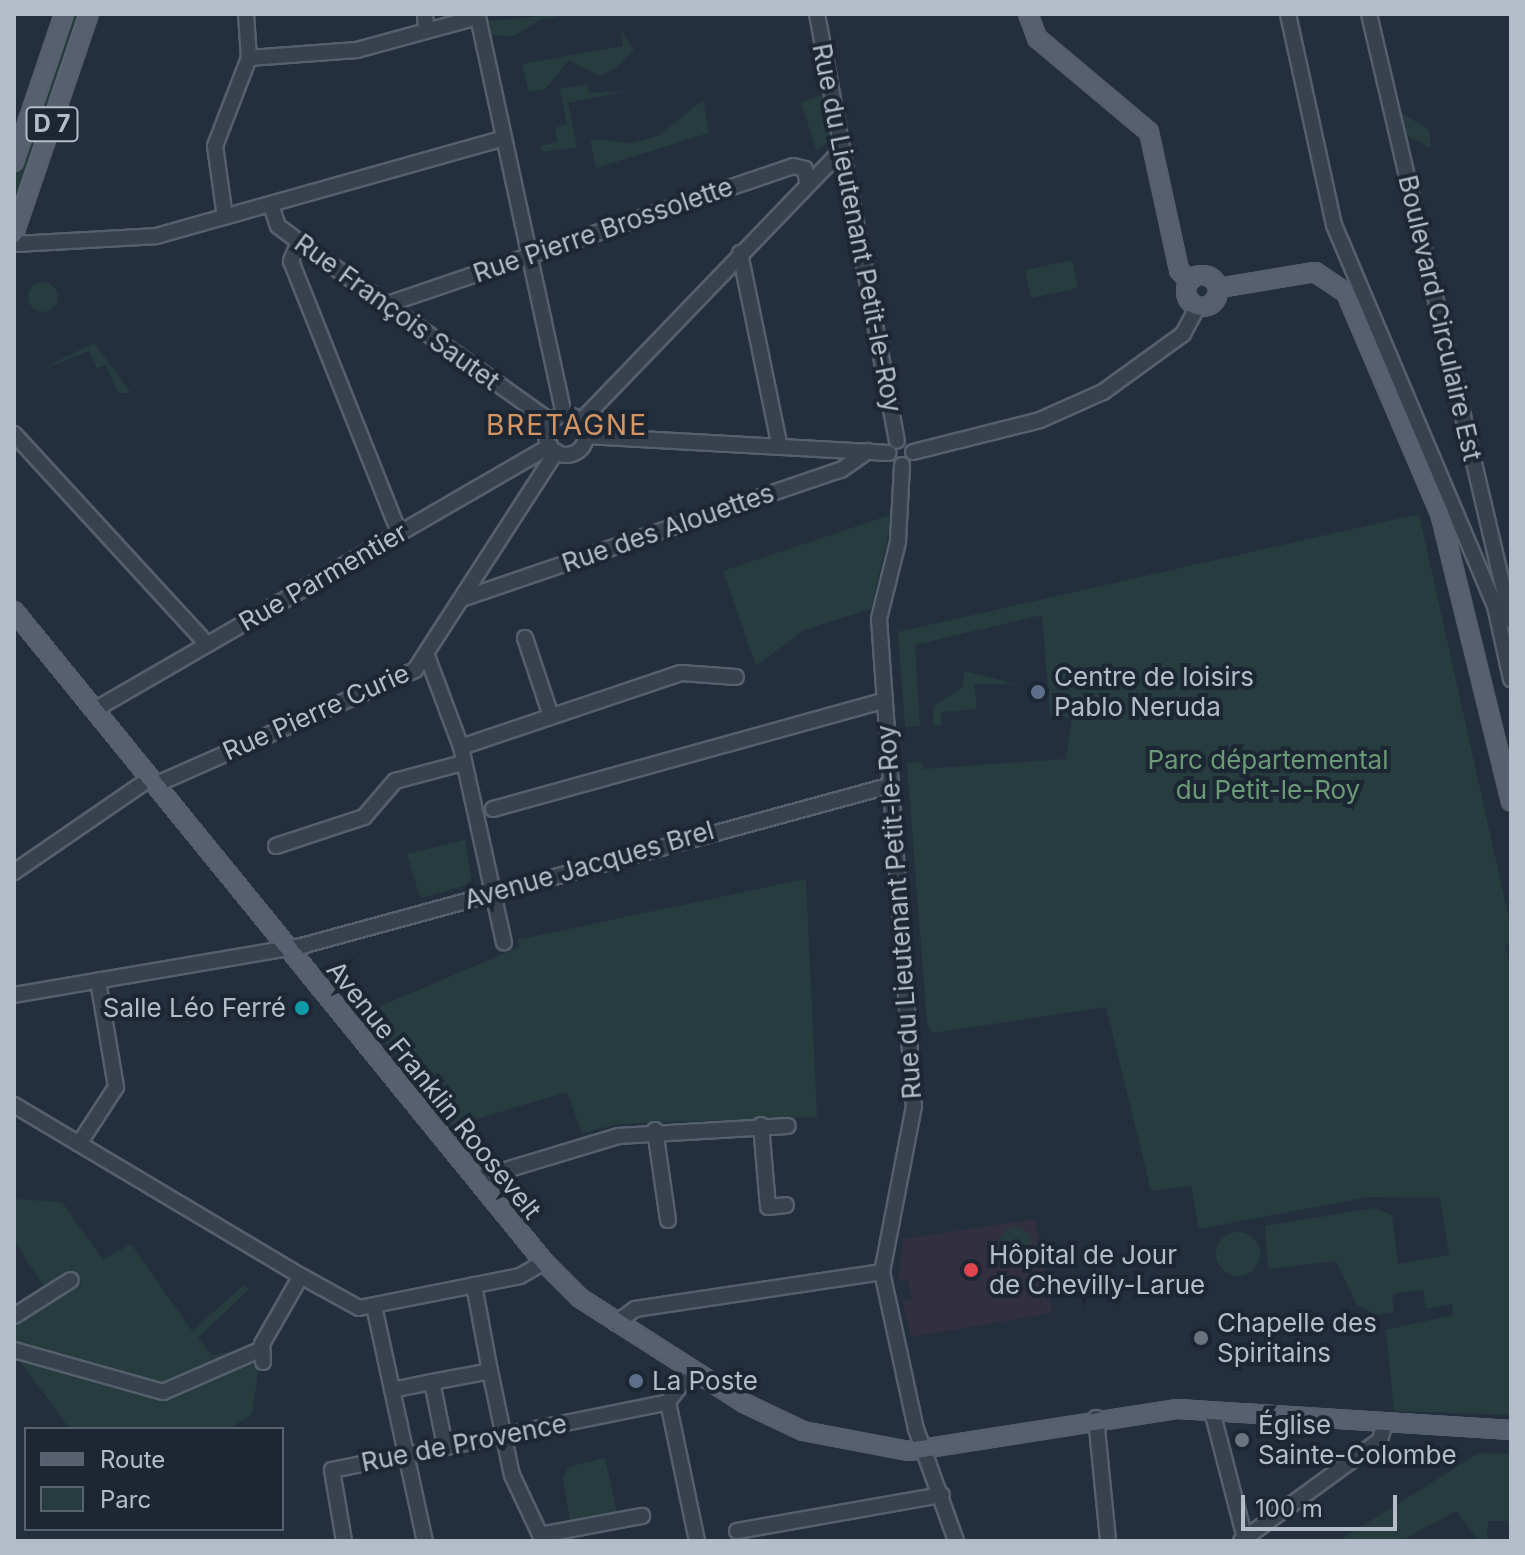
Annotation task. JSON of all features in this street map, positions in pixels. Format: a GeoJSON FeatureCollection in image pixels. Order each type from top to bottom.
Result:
{"type":"FeatureCollection","features":[{"type":"Feature","properties":{"kind":"main road","name":"D 7"},"geometry":{"type":"LineString","coordinates":[[14,162],[64,14]]}},
{"type":"Feature","properties":{"kind":"main road","name":"D 7"},"geometry":{"type":"LineString","coordinates":[[14,234],[89,14]]}},
{"type":"Feature","properties":{"kind":"main road"},"geometry":{"type":"LineString","coordinates":[[1028,14],[1037,38],[1149,132],[1179,270],[1189,281],[1187,296],[1198,306],[1212,304],[1219,288]]}},
{"type":"Feature","properties":{"kind":"main road"},"geometry":{"type":"LineString","coordinates":[[1219,288],[1315,272],[1346,293],[1440,513],[1511,801]]}},
{"type":"Feature","properties":{"kind":"main road"},"geometry":{"type":"LineString","coordinates":[[1189,281],[1204,274],[1219,288]]}},
{"type":"Feature","properties":{"kind":"main road","name":"Avenue Franklin Roosevelt"},"geometry":{"type":"LineString","coordinates":[[14,611],[544,1262],[616,1323],[692,1371],[803,1431],[925,1450],[1096,1418],[1212,1411],[1511,1430]]}},
{"type":"Feature","properties":{"kind":"street"},"geometry":{"type":"LineString","coordinates":[[225,217],[215,146],[249,58],[246,14]]}},
{"type":"Feature","properties":{"kind":"street"},"geometry":{"type":"LineString","coordinates":[[425,14],[426,30]]}},
{"type":"Feature","properties":{"kind":"street","name":"Rue du Lieutenant Petit-le-Roy"},"geometry":{"type":"LineString","coordinates":[[817,14],[893,447]]}},
{"type":"Feature","properties":{"kind":"street"},"geometry":{"type":"LineString","coordinates":[[1288,14],[1307,115],[1334,225],[1456,521],[1495,606],[1511,679]]}},
{"type":"Feature","properties":{"kind":"street","name":"Boulevard Circulaire Est"},"geometry":{"type":"LineString","coordinates":[[1369,14],[1511,621]]}},
{"type":"Feature","properties":{"kind":"street"},"geometry":{"type":"LineString","coordinates":[[249,58],[357,50],[478,15],[558,419],[553,449]]}},
{"type":"Feature","properties":{"kind":"street"},"geometry":{"type":"LineString","coordinates":[[14,244],[125,240],[271,205],[501,139]]}},
{"type":"Feature","properties":{"kind":"street"},"geometry":{"type":"LineString","coordinates":[[584,429],[740,253],[841,151]]}},
{"type":"Feature","properties":{"kind":"street","name":"Rue Pierre Brossolette"},"geometry":{"type":"LineString","coordinates":[[388,304],[793,166],[805,169],[807,182]]}},
{"type":"Feature","properties":{"kind":"street","name":"Rue François Sautet"},"geometry":{"type":"LineString","coordinates":[[271,205],[278,226],[299,242],[558,419],[584,429]]}},
{"type":"Feature","properties":{"kind":"street"},"geometry":{"type":"LineString","coordinates":[[299,242],[291,261],[399,533]]}},
{"type":"Feature","properties":{"kind":"street"},"geometry":{"type":"LineString","coordinates":[[740,253],[779,443]]}},
{"type":"Feature","properties":{"kind":"street"},"geometry":{"type":"LineString","coordinates":[[584,429],[868,451],[893,447],[913,452],[1040,420],[1103,392],[1183,334],[1198,306]]}},
{"type":"Feature","properties":{"kind":"street","name":"Rue Parmentier"},"geometry":{"type":"LineString","coordinates":[[96,709],[399,533],[553,449],[576,452],[584,429]]}},
{"type":"Feature","properties":{"kind":"street"},"geometry":{"type":"LineString","coordinates":[[14,434],[207,644]]}},
{"type":"Feature","properties":{"kind":"street"},"geometry":{"type":"LineString","coordinates":[[893,447],[902,465],[913,452]]}},
{"type":"Feature","properties":{"kind":"street","name":"Rue Pierre Curie"},"geometry":{"type":"LineString","coordinates":[[14,872],[154,781],[415,670],[464,598],[553,449]]}},
{"type":"Feature","properties":{"kind":"street","name":"Rue des Alouettes"},"geometry":{"type":"LineString","coordinates":[[464,598],[841,470],[868,451]]}},
{"type":"Feature","properties":{"kind":"street","name":"Rue du Lieutenant Petit-le-Roy"},"geometry":{"type":"LineString","coordinates":[[902,465],[898,542],[879,619],[914,1106],[882,1272],[910,1397],[942,1495],[953,1540]]}},
{"type":"Feature","properties":{"kind":"street"},"geometry":{"type":"LineString","coordinates":[[525,638],[551,716]]}},
{"type":"Feature","properties":{"kind":"street"},"geometry":{"type":"LineString","coordinates":[[427,656],[461,747],[462,763],[504,942]]}},
{"type":"Feature","properties":{"kind":"street"},"geometry":{"type":"LineString","coordinates":[[461,747],[681,673],[736,677]]}},
{"type":"Feature","properties":{"kind":"street"},"geometry":{"type":"LineString","coordinates":[[493,809],[885,700]]}},
{"type":"Feature","properties":{"kind":"street"},"geometry":{"type":"LineString","coordinates":[[276,846],[364,817],[395,781],[462,763]]}},
{"type":"Feature","properties":{"kind":"street","name":"Avenue Jacques Brel"},"geometry":{"type":"LineString","coordinates":[[14,995],[288,949],[892,785]]}},
{"type":"Feature","properties":{"kind":"street"},"geometry":{"type":"LineString","coordinates":[[79,1144],[116,1087],[98,981]]}},
{"type":"Feature","properties":{"kind":"street"},"geometry":{"type":"LineString","coordinates":[[16,1109],[351,1305],[374,1306],[520,1276],[544,1262]]}},
{"type":"Feature","properties":{"kind":"street"},"geometry":{"type":"LineString","coordinates":[[761,1125],[768,1207],[786,1205]]}},
{"type":"Feature","properties":{"kind":"street"},"geometry":{"type":"LineString","coordinates":[[476,1179],[655,1130],[788,1126]]}},
{"type":"Feature","properties":{"kind":"street"},"geometry":{"type":"LineString","coordinates":[[655,1130],[668,1220]]}},
{"type":"Feature","properties":{"kind":"street"},"geometry":{"type":"LineString","coordinates":[[616,1323],[635,1309],[882,1272]]}},
{"type":"Feature","properties":{"kind":"street"},"geometry":{"type":"LineString","coordinates":[[14,1350],[163,1392],[263,1355],[301,1276]]}},
{"type":"Feature","properties":{"kind":"street"},"geometry":{"type":"LineString","coordinates":[[14,1316],[71,1280]]}},
{"type":"Feature","properties":{"kind":"street"},"geometry":{"type":"LineString","coordinates":[[474,1285],[503,1434],[541,1538],[642,1516]]}},
{"type":"Feature","properties":{"kind":"street"},"geometry":{"type":"LineString","coordinates":[[374,1306],[425,1541]]}},
{"type":"Feature","properties":{"kind":"street"},"geometry":{"type":"LineString","coordinates":[[392,1390],[490,1371]]}},
{"type":"Feature","properties":{"kind":"street"},"geometry":{"type":"LineString","coordinates":[[692,1371],[668,1402],[697,1541]]}},
{"type":"Feature","properties":{"kind":"street"},"geometry":{"type":"LineString","coordinates":[[432,1382],[445,1446]]}},
{"type":"Feature","properties":{"kind":"street","name":"Rue de Provence"},"geometry":{"type":"LineString","coordinates":[[344,1541],[332,1470],[668,1402]]}},
{"type":"Feature","properties":{"kind":"street"},"geometry":{"type":"LineString","coordinates":[[1212,1411],[1243,1540],[1380,1440],[1385,1423]]}},
{"type":"Feature","properties":{"kind":"street"},"geometry":{"type":"LineString","coordinates":[[1096,1418],[1108,1541]]}},
{"type":"Feature","properties":{"kind":"street"},"geometry":{"type":"LineString","coordinates":[[737,1531],[942,1495]]}},
{"type":"Feature","properties":{"kind":"shaded area","name":"Hôpital de Jour de Chevilly-Larue"},"geometry":{"type":"Polygon","coordinates":[[[1035,1219],[1052,1313],[911,1337],[902,1300],[912,1299],[908,1280],[898,1281],[903,1239],[1035,1219]]]}},
{"type":"Feature","properties":{"kind":"green space"},"geometry":{"type":"Polygon","coordinates":[[[70,14],[84,14],[14,219],[14,177],[70,14]]]}},
{"type":"Feature","properties":{"kind":"green space"},"geometry":{"type":"Polygon","coordinates":[[[570,14],[539,20],[515,36],[491,35],[489,21],[570,14]]]}},
{"type":"Feature","properties":{"kind":"green space"},"geometry":{"type":"Polygon","coordinates":[[[1376,14],[1400,112],[1429,130],[1431,148],[1404,134],[1376,14]]]}},
{"type":"Feature","properties":{"kind":"green space"},"geometry":{"type":"Polygon","coordinates":[[[620,28],[634,50],[616,68],[599,76],[569,60],[545,89],[529,92],[522,64],[623,46],[620,28]]]}},
{"type":"Feature","properties":{"kind":"green space"},"geometry":{"type":"Polygon","coordinates":[[[587,84],[589,93],[626,91],[568,103],[577,147],[541,152],[540,146],[557,142],[555,128],[567,124],[560,89],[587,84]]]}},
{"type":"Feature","properties":{"kind":"green space"},"geometry":{"type":"Polygon","coordinates":[[[823,95],[831,140],[816,150],[801,102],[823,95]]]}},
{"type":"Feature","properties":{"kind":"green space"},"geometry":{"type":"Polygon","coordinates":[[[703,100],[709,133],[596,168],[590,139],[630,143],[658,136],[703,100]]]}},
{"type":"Feature","properties":{"kind":"green space"},"geometry":{"type":"Polygon","coordinates":[[[1072,260],[1078,288],[1031,298],[1025,270],[1072,260]]]}},
{"type":"Feature","properties":{"kind":"green space"},"geometry":{"type":"Polygon","coordinates":[[[43,282],[54,286],[58,297],[54,308],[43,312],[32,308],[28,297],[32,286],[43,282]]]}},
{"type":"Feature","properties":{"kind":"green space"},"geometry":{"type":"Polygon","coordinates":[[[94,343],[131,393],[118,393],[106,365],[97,368],[89,351],[38,371],[94,343]]]}},
{"type":"Feature","properties":{"kind":"green space"},"geometry":{"type":"Polygon","coordinates":[[[893,514],[871,609],[804,630],[756,666],[723,571],[893,514]]]}},
{"type":"Feature","properties":{"kind":"green space","name":"Parc départemental du Petit-le-Roy"},"geometry":{"type":"Polygon","coordinates":[[[1419,514],[1511,928],[1511,944],[1505,945],[1511,971],[1511,1415],[1394,1411],[1386,1330],[1453,1315],[1452,1304],[1426,1309],[1423,1290],[1399,1292],[1392,1296],[1394,1312],[1377,1315],[1357,1305],[1336,1261],[1268,1269],[1265,1226],[1375,1208],[1392,1215],[1398,1264],[1449,1255],[1440,1198],[1368,1197],[1199,1229],[1191,1186],[1151,1191],[1106,1007],[932,1033],[927,1023],[907,763],[922,762],[923,769],[1066,759],[1072,718],[1050,715],[1042,615],[915,645],[920,726],[905,727],[898,632],[1419,514]]]}},
{"type":"Feature","properties":{"kind":"green space"},"geometry":{"type":"Polygon","coordinates":[[[965,671],[1015,684],[974,684],[977,709],[941,712],[941,725],[933,725],[934,706],[962,688],[965,671]]]}},
{"type":"Feature","properties":{"kind":"green space"},"geometry":{"type":"Polygon","coordinates":[[[465,840],[472,884],[420,898],[407,854],[465,840]]]}},
{"type":"Feature","properties":{"kind":"green space"},"geometry":{"type":"Polygon","coordinates":[[[806,879],[817,1117],[619,1124],[582,1133],[567,1092],[453,1126],[362,1014],[519,947],[517,940],[806,879]]]}},
{"type":"Feature","properties":{"kind":"green space"},"geometry":{"type":"Polygon","coordinates":[[[14,1199],[62,1202],[103,1260],[131,1244],[192,1331],[244,1285],[249,1289],[198,1338],[212,1355],[253,1347],[259,1365],[252,1414],[232,1427],[69,1427],[14,1354],[14,1328],[82,1283],[73,1273],[47,1291],[14,1241],[14,1199]]]}},
{"type":"Feature","properties":{"kind":"green space"},"geometry":{"type":"Polygon","coordinates":[[[1015,1227],[1026,1232],[1031,1243],[1026,1254],[1015,1259],[1004,1254],[999,1243],[1004,1232],[1015,1227]]]}},
{"type":"Feature","properties":{"kind":"green space"},"geometry":{"type":"Polygon","coordinates":[[[1238,1232],[1254,1238],[1260,1254],[1254,1270],[1238,1276],[1222,1270],[1216,1254],[1222,1238],[1238,1232]]]}},
{"type":"Feature","properties":{"kind":"green space"},"geometry":{"type":"Polygon","coordinates":[[[1479,1453],[1511,1454],[1511,1541],[1508,1521],[1488,1521],[1487,1541],[1478,1541],[1456,1511],[1401,1541],[1338,1541],[1479,1453]]]}},
{"type":"Feature","properties":{"kind":"green space"},"geometry":{"type":"Polygon","coordinates":[[[605,1458],[617,1512],[570,1521],[563,1479],[568,1467],[605,1458]]]}},
{"type":"Feature","properties":{"kind":"tram line"},"geometry":{"type":"LineString","coordinates":[[14,207],[79,14]]}},
{"type":"Feature","properties":{"kind":"place","name":"Centre de loisirs Pablo Neruda"},"geometry":{"type":"Point","coordinates":[1038,692]}},
{"type":"Feature","properties":{"kind":"place","name":"Salle Léo Ferré"},"geometry":{"type":"Point","coordinates":[302,1008]}},
{"type":"Feature","properties":{"kind":"place","name":"Hôpital de Jour de Chevilly-Larue"},"geometry":{"type":"Point","coordinates":[971,1270]}},
{"type":"Feature","properties":{"kind":"place","name":"Chapelle des Spiritains"},"geometry":{"type":"Point","coordinates":[1201,1338]}},
{"type":"Feature","properties":{"kind":"place","name":"La Poste"},"geometry":{"type":"Point","coordinates":[636,1381]}},
{"type":"Feature","properties":{"kind":"place","name":"Église Sainte-Colombe"},"geometry":{"type":"Point","coordinates":[1242,1440]}},
{"type":"Feature","properties":{"kind":"district","name":"BRETAGNE"},"geometry":{"type":"Point","coordinates":[567,425]}}]}
